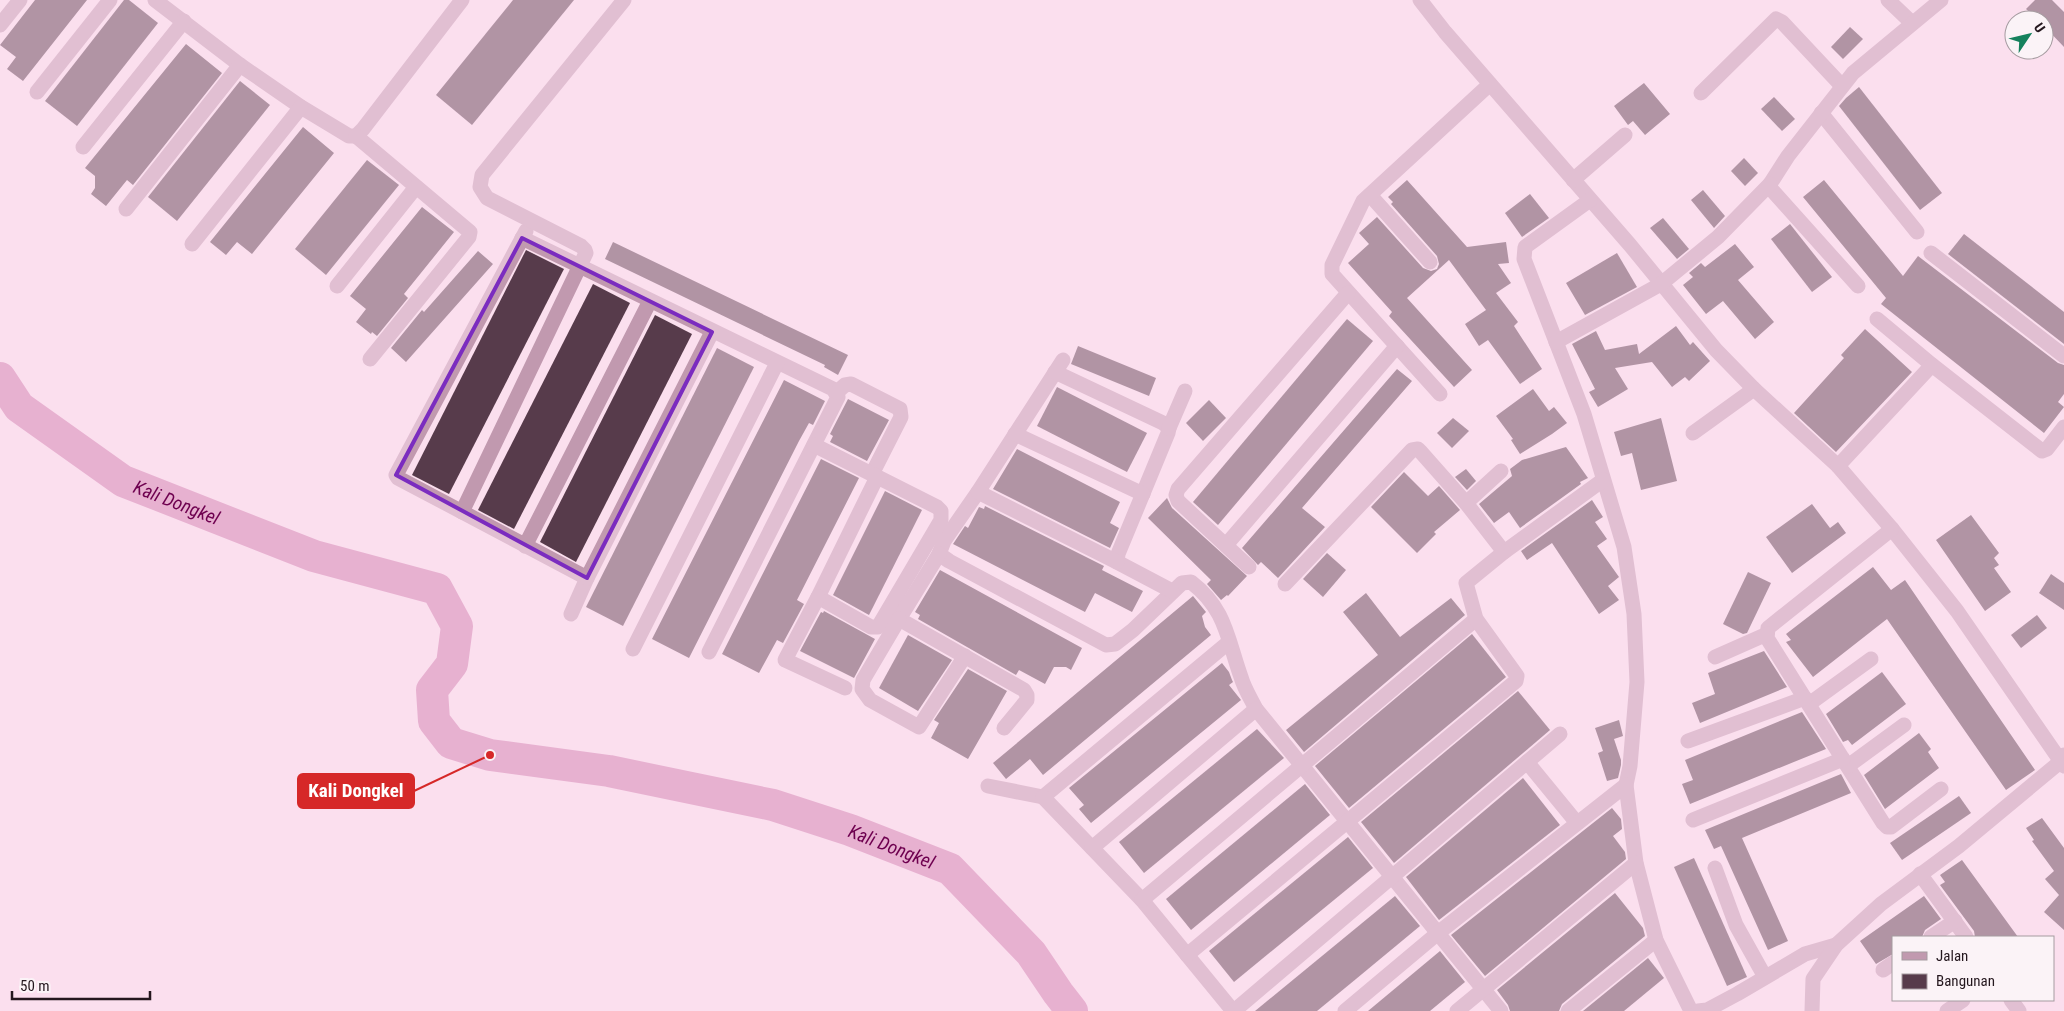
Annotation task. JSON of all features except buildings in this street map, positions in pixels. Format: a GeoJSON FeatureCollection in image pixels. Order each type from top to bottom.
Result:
{"type":"FeatureCollection","features":[{"type":"Feature","properties":{"kind":"street"},"geometry":{"type":"LineString","coordinates":[[0,25],[20,0]]}},
{"type":"Feature","properties":{"kind":"street"},"geometry":{"type":"LineString","coordinates":[[37,92],[110,0]]}},
{"type":"Feature","properties":{"kind":"street"},"geometry":{"type":"LineString","coordinates":[[155,0],[240,65],[301,107],[337,131],[349,136],[356,136],[470,232],[469,237],[370,358]]}},
{"type":"Feature","properties":{"kind":"street"},"geometry":{"type":"LineString","coordinates":[[356,136],[462,0]]}},
{"type":"Feature","properties":{"kind":"street"},"geometry":{"type":"LineString","coordinates":[[462,512],[586,253],[585,250],[487,198],[480,188],[482,175],[624,0]]}},
{"type":"Feature","properties":{"kind":"street"},"geometry":{"type":"LineString","coordinates":[[1420,0],[1716,350],[1754,389],[1838,466],[1892,529],[1957,611],[2063,761],[1959,846],[1881,904],[1836,945],[1813,979],[1812,1011]]}},
{"type":"Feature","properties":{"kind":"street"},"geometry":{"type":"LineString","coordinates":[[1888,0],[1912,23]]}},
{"type":"Feature","properties":{"kind":"street"},"geometry":{"type":"LineString","coordinates":[[1556,342],[1662,284],[1718,237],[1770,184],[1788,156],[1852,73],[1940,0]]}},
{"type":"Feature","properties":{"kind":"street"},"geometry":{"type":"LineString","coordinates":[[1701,93],[1776,19],[1782,22],[1842,86]]}},
{"type":"Feature","properties":{"kind":"street"},"geometry":{"type":"LineString","coordinates":[[83,147],[184,21]]}},
{"type":"Feature","properties":{"kind":"street"},"geometry":{"type":"LineString","coordinates":[[126,210],[240,65]]}},
{"type":"Feature","properties":{"kind":"street"},"geometry":{"type":"LineString","coordinates":[[1440,394],[1332,274],[1332,265],[1363,201],[1490,84]]}},
{"type":"Feature","properties":{"kind":"street"},"geometry":{"type":"LineString","coordinates":[[192,244],[301,107]]}},
{"type":"Feature","properties":{"kind":"street"},"geometry":{"type":"LineString","coordinates":[[1821,113],[1917,232]]}},
{"type":"Feature","properties":{"kind":"street"},"geometry":{"type":"LineString","coordinates":[[1573,180],[1625,135]]}},
{"type":"Feature","properties":{"kind":"street"},"geometry":{"type":"LineString","coordinates":[[1770,184],[1771,189],[1858,286]]}},
{"type":"Feature","properties":{"kind":"street"},"geometry":{"type":"LineString","coordinates":[[337,286],[416,187]]}},
{"type":"Feature","properties":{"kind":"street"},"geometry":{"type":"LineString","coordinates":[[1370,195],[1430,262]]}},
{"type":"Feature","properties":{"kind":"street"},"geometry":{"type":"LineString","coordinates":[[1590,200],[1525,247],[1524,259],[1584,414],[1602,480],[1624,547],[1636,638],[1637,682],[1630,766],[1626,785],[1636,863],[1656,940],[1691,1011]]}},
{"type":"Feature","properties":{"kind":"street"},"geometry":{"type":"LineString","coordinates":[[532,221],[396,472],[398,478],[587,578]]}},
{"type":"Feature","properties":{"kind":"street"},"geometry":{"type":"LineString","coordinates":[[522,238],[837,392],[838,397],[709,652]]}},
{"type":"Feature","properties":{"kind":"street"},"geometry":{"type":"LineString","coordinates":[[1931,253],[2064,356]]}},
{"type":"Feature","properties":{"kind":"street"},"geometry":{"type":"LineString","coordinates":[[1249,566],[1178,501],[1176,495],[1178,489],[1348,293]]}},
{"type":"Feature","properties":{"kind":"street"},"geometry":{"type":"LineString","coordinates":[[525,546],[650,301]]}},
{"type":"Feature","properties":{"kind":"street"},"geometry":{"type":"LineString","coordinates":[[1877,319],[1932,365],[2042,451],[2047,449],[2064,427]]}},
{"type":"Feature","properties":{"kind":"street"},"geometry":{"type":"LineString","coordinates":[[570,614],[712,332]]}},
{"type":"Feature","properties":{"kind":"street"},"geometry":{"type":"LineString","coordinates":[[1226,545],[1397,346]]}},
{"type":"Feature","properties":{"kind":"street"},"geometry":{"type":"LineString","coordinates":[[633,649],[777,363]]}},
{"type":"Feature","properties":{"kind":"street"},"geometry":{"type":"LineString","coordinates":[[1838,466],[1932,365]]}},
{"type":"Feature","properties":{"kind":"street"},"geometry":{"type":"LineString","coordinates":[[965,656],[919,727],[870,700],[862,689],[863,680],[944,541],[978,492],[1059,366],[1169,428]]}},
{"type":"Feature","properties":{"kind":"street"},"geometry":{"type":"LineString","coordinates":[[837,392],[845,385],[851,384],[900,409],[902,412],[818,597],[784,660],[845,688]]}},
{"type":"Feature","properties":{"kind":"street"},"geometry":{"type":"LineString","coordinates":[[1694,432],[1754,389]]}},
{"type":"Feature","properties":{"kind":"street"},"geometry":{"type":"LineString","coordinates":[[1117,562],[1118,554],[1184,391]]}},
{"type":"Feature","properties":{"kind":"street"},"geometry":{"type":"LineString","coordinates":[[1015,434],[1142,494]]}},
{"type":"Feature","properties":{"kind":"street"},"geometry":{"type":"LineString","coordinates":[[814,445],[937,507],[941,511],[941,520],[878,627],[871,627],[818,597]]}},
{"type":"Feature","properties":{"kind":"street"},"geometry":{"type":"LineString","coordinates":[[1286,584],[1412,450],[1418,449],[1466,502],[1504,552]]}},
{"type":"Feature","properties":{"kind":"street"},"geometry":{"type":"LineString","coordinates":[[1466,502],[1501,471]]}},
{"type":"Feature","properties":{"kind":"street"},"geometry":{"type":"LineString","coordinates":[[1187,955],[1516,681],[1517,676],[1476,619],[1467,582],[1504,552],[1602,480]]}},
{"type":"Feature","properties":{"kind":"street"},"geometry":{"type":"LineString","coordinates":[[978,492],[1172,591]]}},
{"type":"Feature","properties":{"kind":"street"},"geometry":{"type":"LineString","coordinates":[[1892,529],[1768,628],[1767,638],[1887,827],[1891,827],[1941,789]]}},
{"type":"Feature","properties":{"kind":"street"},"geometry":{"type":"LineString","coordinates":[[938,554],[1106,645],[1115,644],[1133,630],[1182,582],[1191,582],[1201,590],[1223,619],[1241,680],[1256,709],[1501,1011]]}},
{"type":"Feature","properties":{"kind":"street"},"geometry":{"type":"LineString","coordinates":[[899,619],[1024,690],[1027,700],[1004,728]]}},
{"type":"Feature","properties":{"kind":"street"},"geometry":{"type":"LineString","coordinates":[[1142,900],[1476,619]]}},
{"type":"Feature","properties":{"kind":"street"},"geometry":{"type":"LineString","coordinates":[[1715,657],[1767,634]]}},
{"type":"Feature","properties":{"kind":"street"},"geometry":{"type":"LineString","coordinates":[[1042,797],[1229,642]]}},
{"type":"Feature","properties":{"kind":"street"},"geometry":{"type":"LineString","coordinates":[[1688,741],[1807,701],[1871,659]]}},
{"type":"Feature","properties":{"kind":"street"},"geometry":{"type":"LineString","coordinates":[[1092,848],[1256,709]]}},
{"type":"Feature","properties":{"kind":"street"},"geometry":{"type":"LineString","coordinates":[[1693,820],[1845,763],[1904,725]]}},
{"type":"Feature","properties":{"kind":"street"},"geometry":{"type":"LineString","coordinates":[[988,786],[1042,797],[1142,900],[1233,1011],[1560,734]]}},
{"type":"Feature","properties":{"kind":"street"},"geometry":{"type":"LineString","coordinates":[[1527,762],[1576,823]]}},
{"type":"Feature","properties":{"kind":"street"},"geometry":{"type":"LineString","coordinates":[[1345,1011],[1438,933],[1626,785]]}},
{"type":"Feature","properties":{"kind":"street"},"geometry":{"type":"LineString","coordinates":[[1457,1011],[1636,863]]}},
{"type":"Feature","properties":{"kind":"street"},"geometry":{"type":"LineString","coordinates":[[1715,868],[1736,924],[1765,977]]}},
{"type":"Feature","properties":{"kind":"street"},"geometry":{"type":"LineString","coordinates":[[1920,874],[1965,936]]}},
{"type":"Feature","properties":{"kind":"street"},"geometry":{"type":"LineString","coordinates":[[1932,936],[1955,921]]}},
{"type":"Feature","properties":{"kind":"street"},"geometry":{"type":"LineString","coordinates":[[1568,1011],[1656,940]]}},
{"type":"Feature","properties":{"kind":"street"},"geometry":{"type":"LineString","coordinates":[[1698,1011],[1707,1010],[1730,998],[1805,954],[1836,945]]}},
{"type":"Feature","properties":{"kind":"street"},"geometry":{"type":"LineString","coordinates":[[1947,1011],[1962,1001]]}},
{"type":"Feature","properties":{"kind":"highlighted area"},"geometry":{"type":"Polygon","coordinates":[[[522,238],[712,332],[587,578],[396,475],[522,238]]]}},
{"type":"Feature","properties":{"kind":"waterway","name":"Kali Dongkel"},"geometry":{"type":"LineString","coordinates":[[0,378],[19,407],[123,481],[314,556],[437,589],[457,626],[452,664],[432,690],[434,721],[451,743],[490,755],[609,771],[773,805],[850,830],[950,869],[1031,953],[1072,1011]]}},
{"type":"Feature","properties":{"kind":"place","name":"Kali Dongkel"},"geometry":{"type":"Point","coordinates":[490,755]}}]}
